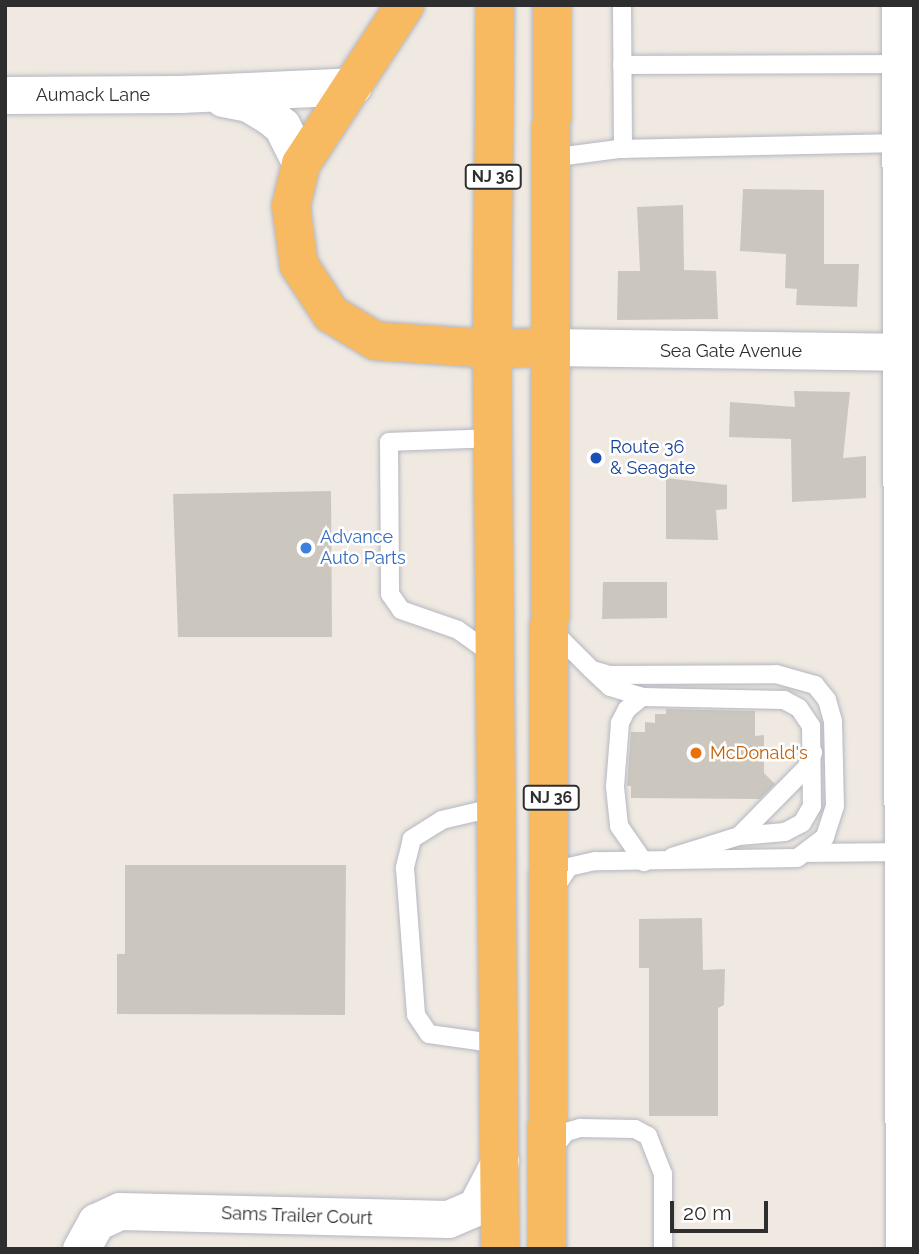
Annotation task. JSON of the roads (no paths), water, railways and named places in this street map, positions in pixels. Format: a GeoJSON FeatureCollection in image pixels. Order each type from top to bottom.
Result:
{"type":"FeatureCollection","features":[{"type":"Feature","properties":{"kind":"highway"},"geometry":{"type":"LineString","coordinates":[[405,5],[301,164],[294,186],[292,235],[308,285],[331,314],[367,337],[397,345],[492,349],[549,347]]}},
{"type":"Feature","properties":{"kind":"highway","name":"NJ 36"},"geometry":{"type":"LineString","coordinates":[[495,5],[492,438],[500,1249]]}},
{"type":"Feature","properties":{"kind":"highway","name":"NJ 36"},"geometry":{"type":"LineString","coordinates":[[547,1249],[551,898],[549,347],[552,5]]}},
{"type":"Feature","properties":{"kind":"street"},"geometry":{"type":"LineString","coordinates":[[900,5],[906,125],[902,198],[908,352],[904,1249]]}},
{"type":"Feature","properties":{"kind":"street","name":"Aumack Lane"},"geometry":{"type":"LineString","coordinates":[[5,95],[180,94],[353,86]]}},
{"type":"Feature","properties":{"kind":"street","name":"Aumack Lane"},"geometry":{"type":"LineString","coordinates":[[180,94],[233,99],[260,109],[282,126],[301,164]]}},
{"type":"Feature","properties":{"kind":"street","name":"Sea Gate Avenue"},"geometry":{"type":"LineString","coordinates":[[549,347],[908,352]]}},
{"type":"Feature","properties":{"kind":"street","name":"Sams Trailer Court"},"geometry":{"type":"LineString","coordinates":[[81,1249],[96,1222],[120,1211],[448,1219],[476,1207],[500,1161]]}},
{"type":"Feature","properties":{"kind":"lane"},"geometry":{"type":"LineString","coordinates":[[622,5],[623,149]]}},
{"type":"Feature","properties":{"kind":"lane"},"geometry":{"type":"LineString","coordinates":[[622,65],[901,64]]}},
{"type":"Feature","properties":{"kind":"lane"},"geometry":{"type":"LineString","coordinates":[[550,159],[623,149],[906,125]]}},
{"type":"Feature","properties":{"kind":"lane"},"geometry":{"type":"LineString","coordinates":[[492,438],[389,442],[390,594],[401,610],[458,630],[495,656]]}},
{"type":"Feature","properties":{"kind":"lane"},"geometry":{"type":"LineString","coordinates":[[551,628],[610,687],[642,697],[784,700],[799,708],[811,726],[812,806],[802,822],[785,832],[739,836],[650,862]]}},
{"type":"Feature","properties":{"kind":"lane"},"geometry":{"type":"LineString","coordinates":[[592,670],[610,675],[776,674],[815,685],[827,700],[833,721],[835,806],[830,829],[808,853]]}},
{"type":"Feature","properties":{"kind":"lane"},"geometry":{"type":"LineString","coordinates":[[642,697],[627,709],[620,723],[615,788],[619,826],[650,862]]}},
{"type":"Feature","properties":{"kind":"lane"},"geometry":{"type":"LineString","coordinates":[[739,836],[806,768],[813,751]]}},
{"type":"Feature","properties":{"kind":"lane"},"geometry":{"type":"LineString","coordinates":[[497,807],[442,820],[412,839],[405,869],[416,1014],[429,1034],[499,1044]]}},
{"type":"Feature","properties":{"kind":"lane"},"geometry":{"type":"LineString","coordinates":[[551,898],[569,867],[580,863],[784,862],[808,853],[904,852]]}},
{"type":"Feature","properties":{"kind":"lane"},"geometry":{"type":"LineString","coordinates":[[548,1161],[566,1132],[620,1128],[635,1129],[648,1136],[663,1174],[663,1249]]}},
{"type":"Feature","properties":{"kind":"place","name":"Route 36 & Seagate"},"geometry":{"type":"Point","coordinates":[596,458]}},
{"type":"Feature","properties":{"kind":"place","name":"Advance Auto Parts"},"geometry":{"type":"Point","coordinates":[306,548]}},
{"type":"Feature","properties":{"kind":"place","name":"McDonald's"},"geometry":{"type":"Point","coordinates":[696,753]}}]}
